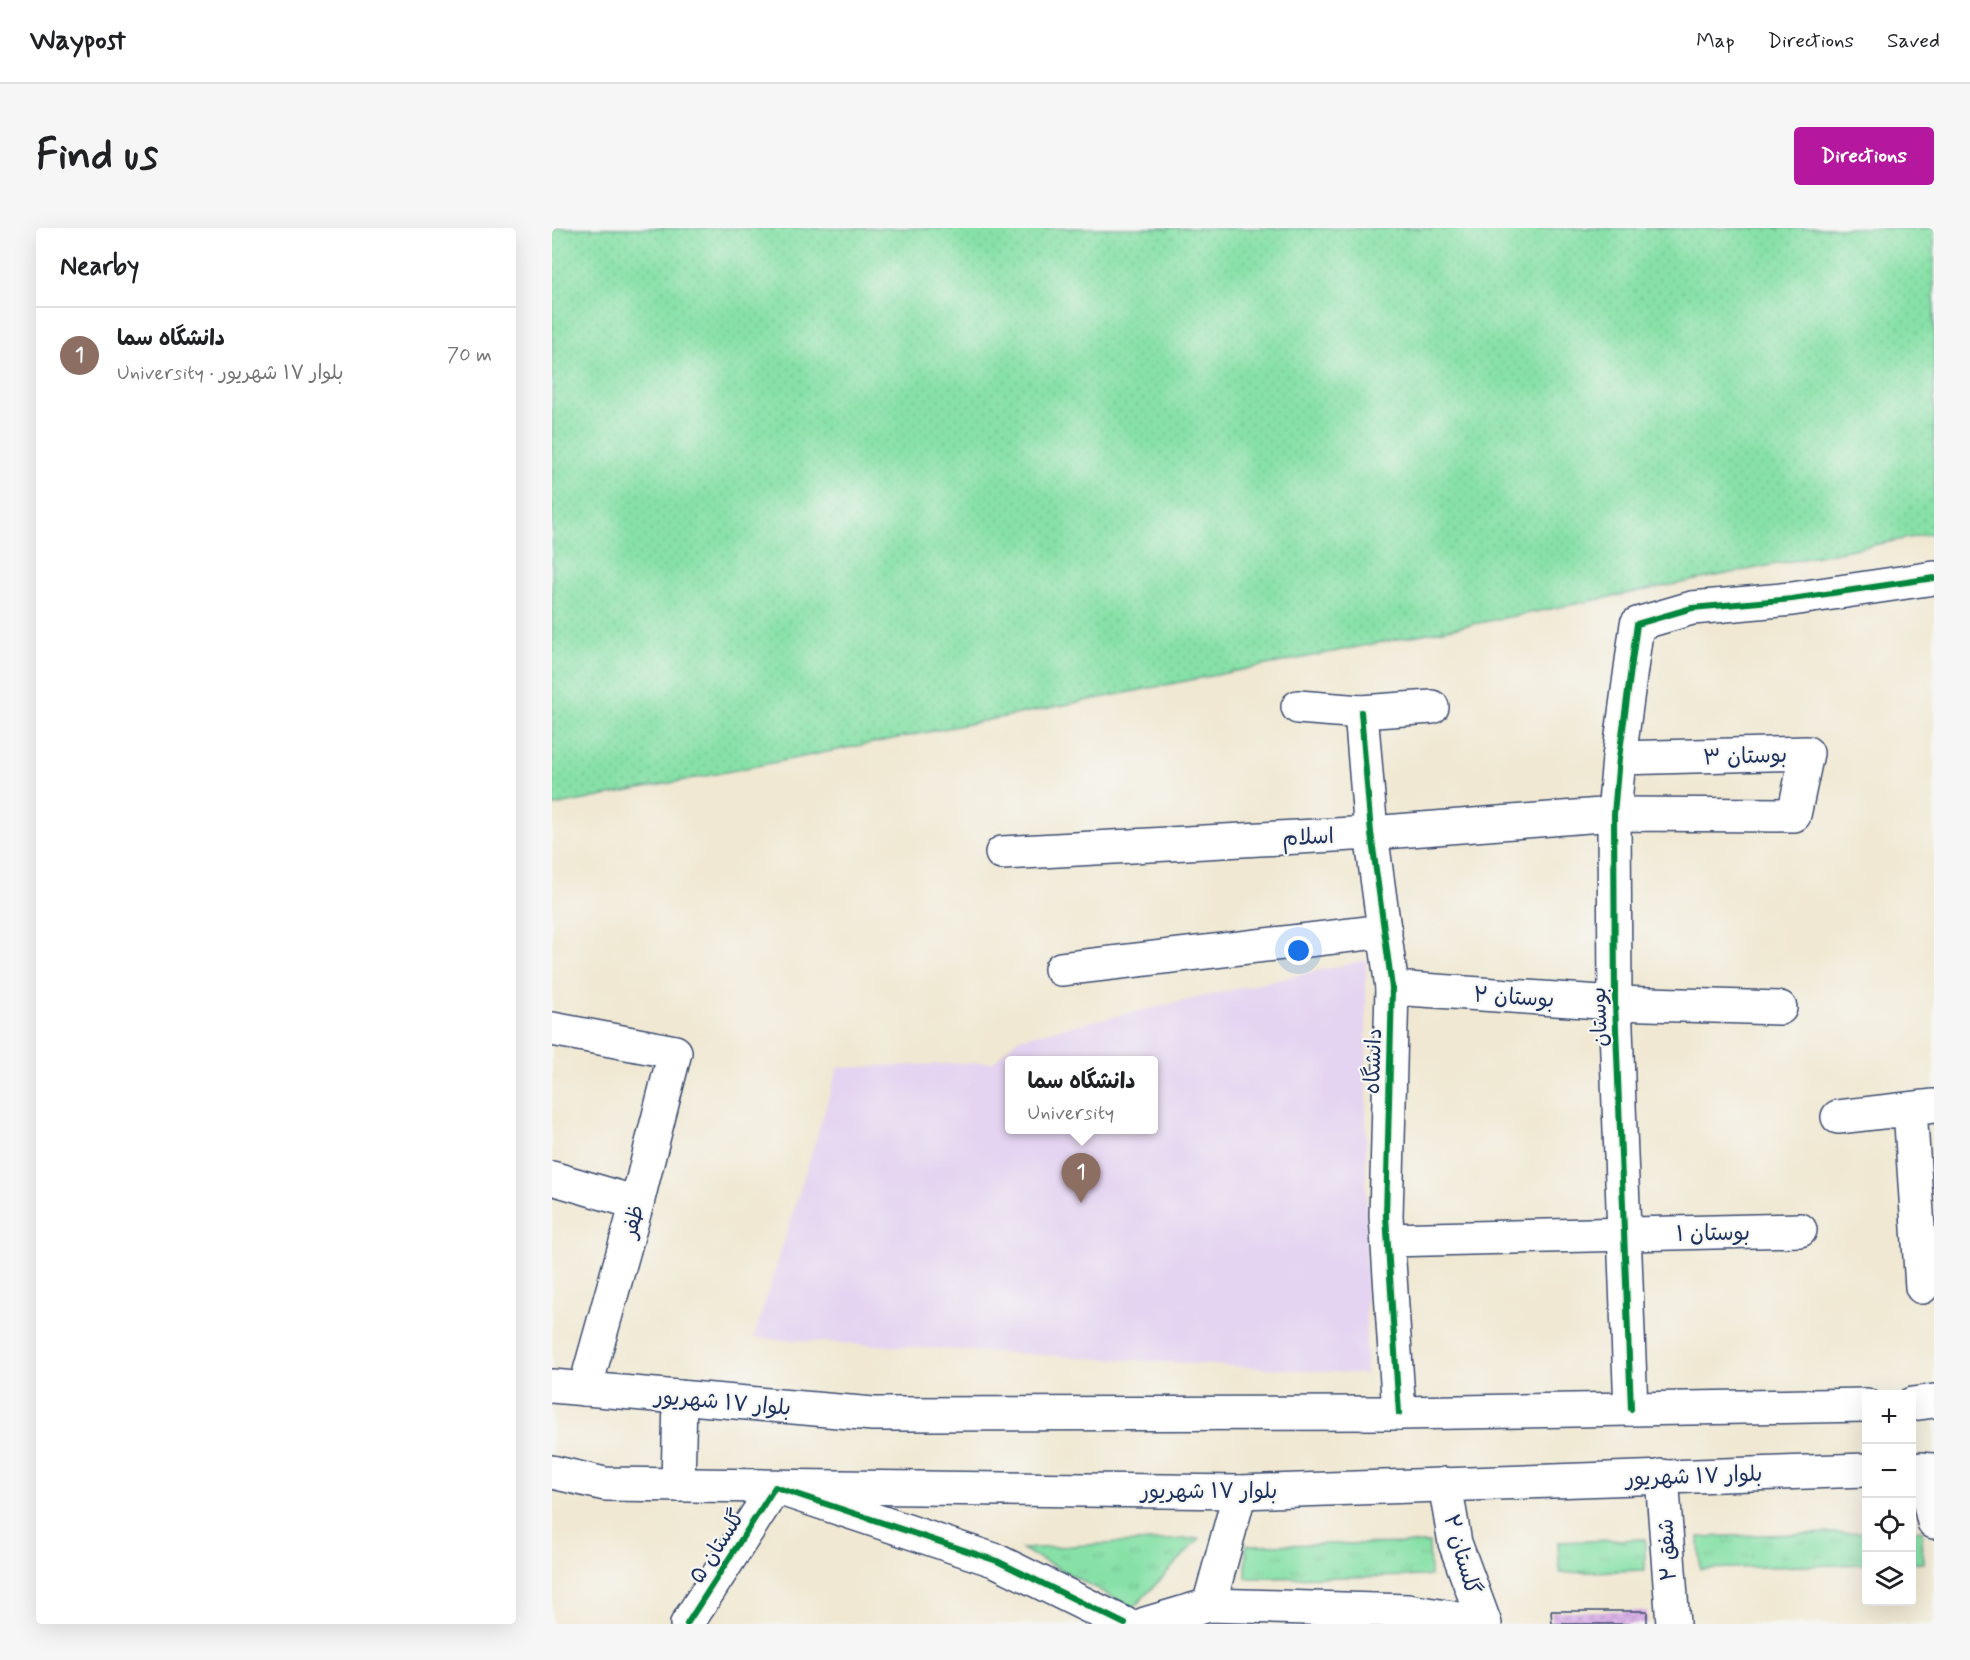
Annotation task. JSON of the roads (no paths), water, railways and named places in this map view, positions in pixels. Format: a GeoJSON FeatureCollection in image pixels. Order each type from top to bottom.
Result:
{"type":"FeatureCollection","features":[{"type":"Feature","properties":{"kind":"street","name":"بوستان"},"geometry":{"type":"LineString","coordinates":[[1631,1409],[1615,1003],[1614,814],[1637,624],[1692,608],[1792,599],[1934,578]]}},
{"type":"Feature","properties":{"kind":"street"},"geometry":{"type":"LineString","coordinates":[[1298,707],[1361,711],[1432,707]]}},
{"type":"Feature","properties":{"kind":"street","name":"دانشگاه"},"geometry":{"type":"LineString","coordinates":[[1361,711],[1371,833],[1392,988],[1386,1216],[1399,1413]]}},
{"type":"Feature","properties":{"kind":"street","name":"بوستان ۳"},"geometry":{"type":"LineString","coordinates":[[1614,814],[1794,815],[1807,753],[1619,759]]}},
{"type":"Feature","properties":{"kind":"street","name":"اسلام"},"geometry":{"type":"LineString","coordinates":[[1002,853],[1371,833],[1614,814]]}},
{"type":"Feature","properties":{"kind":"street"},"geometry":{"type":"LineString","coordinates":[[1061,969],[1385,931]]}},
{"type":"Feature","properties":{"kind":"street","name":"بوستان ۲"},"geometry":{"type":"LineString","coordinates":[[1392,988],[1615,1003],[1780,1008]]}},
{"type":"Feature","properties":{"kind":"street","name":"ظفر"},"geometry":{"type":"LineString","coordinates":[[552,1029],[675,1052],[637,1203],[585,1389]]}},
{"type":"Feature","properties":{"kind":"street"},"geometry":{"type":"LineString","coordinates":[[1838,1117],[1922,1107],[1922,1287]]}},
{"type":"Feature","properties":{"kind":"street"},"geometry":{"type":"LineString","coordinates":[[552,1178],[637,1203]]}},
{"type":"Feature","properties":{"kind":"street","name":"بوستان ۱"},"geometry":{"type":"LineString","coordinates":[[1388,1240],[1800,1230]]}},
{"type":"Feature","properties":{"kind":"street","name":"بلوار ١٧ شهریور"},"geometry":{"type":"LineString","coordinates":[[552,1386],[873,1414],[1399,1413],[1862,1405]]}},
{"type":"Feature","properties":{"kind":"street"},"geometry":{"type":"LineString","coordinates":[[678,1485],[680,1397]]}},
{"type":"Feature","properties":{"kind":"street"},"geometry":{"type":"LineString","coordinates":[[1916,1403],[1934,1401]]}},
{"type":"Feature","properties":{"kind":"street"},"geometry":{"type":"LineString","coordinates":[[1922,1469],[1934,1522]]}},
{"type":"Feature","properties":{"kind":"street","name":"بلوار ١٧ شهریور"},"geometry":{"type":"LineString","coordinates":[[552,1472],[605,1484],[1240,1492],[1862,1470]]}},
{"type":"Feature","properties":{"kind":"street","name":"شفق ۲"},"geometry":{"type":"LineString","coordinates":[[1662,1476],[1672,1624]]}},
{"type":"Feature","properties":{"kind":"street","name":"گلستان ۲"},"geometry":{"type":"LineString","coordinates":[[1445,1484],[1455,1543],[1484,1624]]}},
{"type":"Feature","properties":{"kind":"street"},"geometry":{"type":"LineString","coordinates":[[775,1487],[997,1561],[1125,1624]]}},
{"type":"Feature","properties":{"kind":"street","name":"گلستان ۵"},"geometry":{"type":"LineString","coordinates":[[687,1624],[775,1487]]}},
{"type":"Feature","properties":{"kind":"street"},"geometry":{"type":"LineString","coordinates":[[1209,1605],[1240,1492]]}},
{"type":"Feature","properties":{"kind":"street"},"geometry":{"type":"LineString","coordinates":[[1145,1624],[1209,1605],[1408,1611],[1484,1624]]}},
{"type":"Feature","properties":{"kind":"place","name":"دانشگاه سما"},"geometry":{"type":"Point","coordinates":[1081,1203]}}]}
